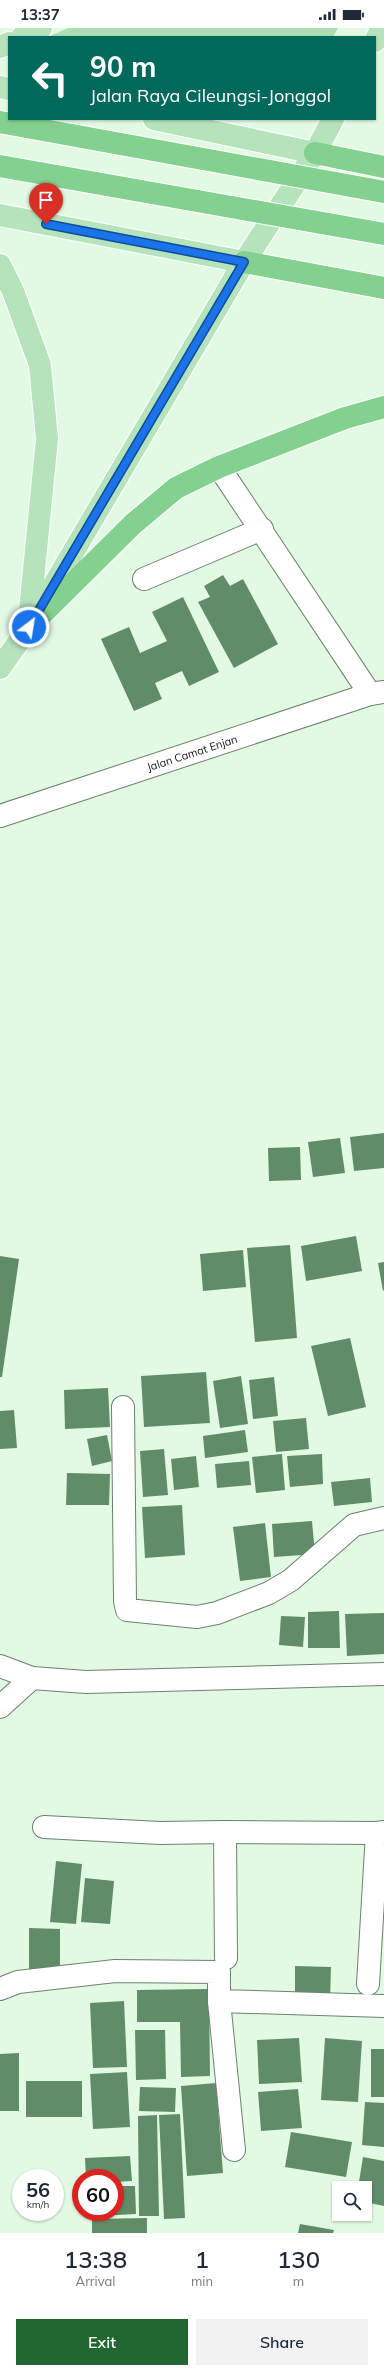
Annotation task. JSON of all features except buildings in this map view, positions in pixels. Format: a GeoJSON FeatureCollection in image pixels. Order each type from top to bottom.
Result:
{"type":"FeatureCollection","features":[{"type":"Feature","properties":{"kind":"highway"},"geometry":{"type":"LineString","coordinates":[[0,122],[384,192]]}},
{"type":"Feature","properties":{"kind":"highway"},"geometry":{"type":"LineString","coordinates":[[315,152],[384,167]]}},
{"type":"Feature","properties":{"kind":"highway"},"geometry":{"type":"LineString","coordinates":[[0,166],[384,234]]}},
{"type":"Feature","properties":{"kind":"highway"},"geometry":{"type":"LineString","coordinates":[[244,262],[384,288]]}},
{"type":"Feature","properties":{"kind":"highway"},"geometry":{"type":"LineString","coordinates":[[29,627],[133,524],[176,488],[219,467],[345,418],[384,407]]}},
{"type":"Feature","properties":{"kind":"main road"},"geometry":{"type":"LineString","coordinates":[[24,36],[41,28]]}},
{"type":"Feature","properties":{"kind":"main road"},"geometry":{"type":"LineString","coordinates":[[376,39],[382,28]]}},
{"type":"Feature","properties":{"kind":"main road"},"geometry":{"type":"LineString","coordinates":[[159,120],[315,152]]}},
{"type":"Feature","properties":{"kind":"main road"},"geometry":{"type":"LineString","coordinates":[[0,668],[29,627],[244,262],[315,152],[332,120]]}},
{"type":"Feature","properties":{"kind":"main road"},"geometry":{"type":"LineString","coordinates":[[0,215],[244,262]]}},
{"type":"Feature","properties":{"kind":"main road"},"geometry":{"type":"LineString","coordinates":[[0,265],[13,290],[40,366],[47,439],[29,627]]}},
{"type":"Feature","properties":{"kind":"street"},"geometry":{"type":"LineString","coordinates":[[219,467],[377,693]]}},
{"type":"Feature","properties":{"kind":"street"},"geometry":{"type":"LineString","coordinates":[[144,579],[262,529]]}},
{"type":"Feature","properties":{"kind":"street","name":"Jalan Camat Enjan"},"geometry":{"type":"LineString","coordinates":[[0,816],[377,693]]}},
{"type":"Feature","properties":{"kind":"street"},"geometry":{"type":"LineString","coordinates":[[123,1407],[125,1601],[128,1610],[197,1617],[216,1613],[269,1593],[291,1580],[354,1525],[384,1518]]}},
{"type":"Feature","properties":{"kind":"street"},"geometry":{"type":"LineString","coordinates":[[0,1666],[32,1678],[86,1682],[384,1674]]}},
{"type":"Feature","properties":{"kind":"street"},"geometry":{"type":"LineString","coordinates":[[0,1707],[32,1678]]}},
{"type":"Feature","properties":{"kind":"street"},"geometry":{"type":"LineString","coordinates":[[44,1827],[160,1833],[380,1832],[368,1984]]}},
{"type":"Feature","properties":{"kind":"street"},"geometry":{"type":"LineString","coordinates":[[225,1832],[226,1958]]}},
{"type":"Feature","properties":{"kind":"street"},"geometry":{"type":"LineString","coordinates":[[0,1989],[18,1982],[115,1971],[219,1972],[219,2001],[234,2150]]}},
{"type":"Feature","properties":{"kind":"street"},"geometry":{"type":"LineString","coordinates":[[219,2001],[384,2006]]}},
{"type":"Feature","properties":{"kind":"green space"},"geometry":{"type":"Polygon","coordinates":[[[68,28],[338,28],[334,36],[50,36],[68,28]]]}},
{"type":"Feature","properties":{"kind":"route"},"geometry":{"type":"LineString","coordinates":[[29,627],[244,262],[46,224]]}}]}
